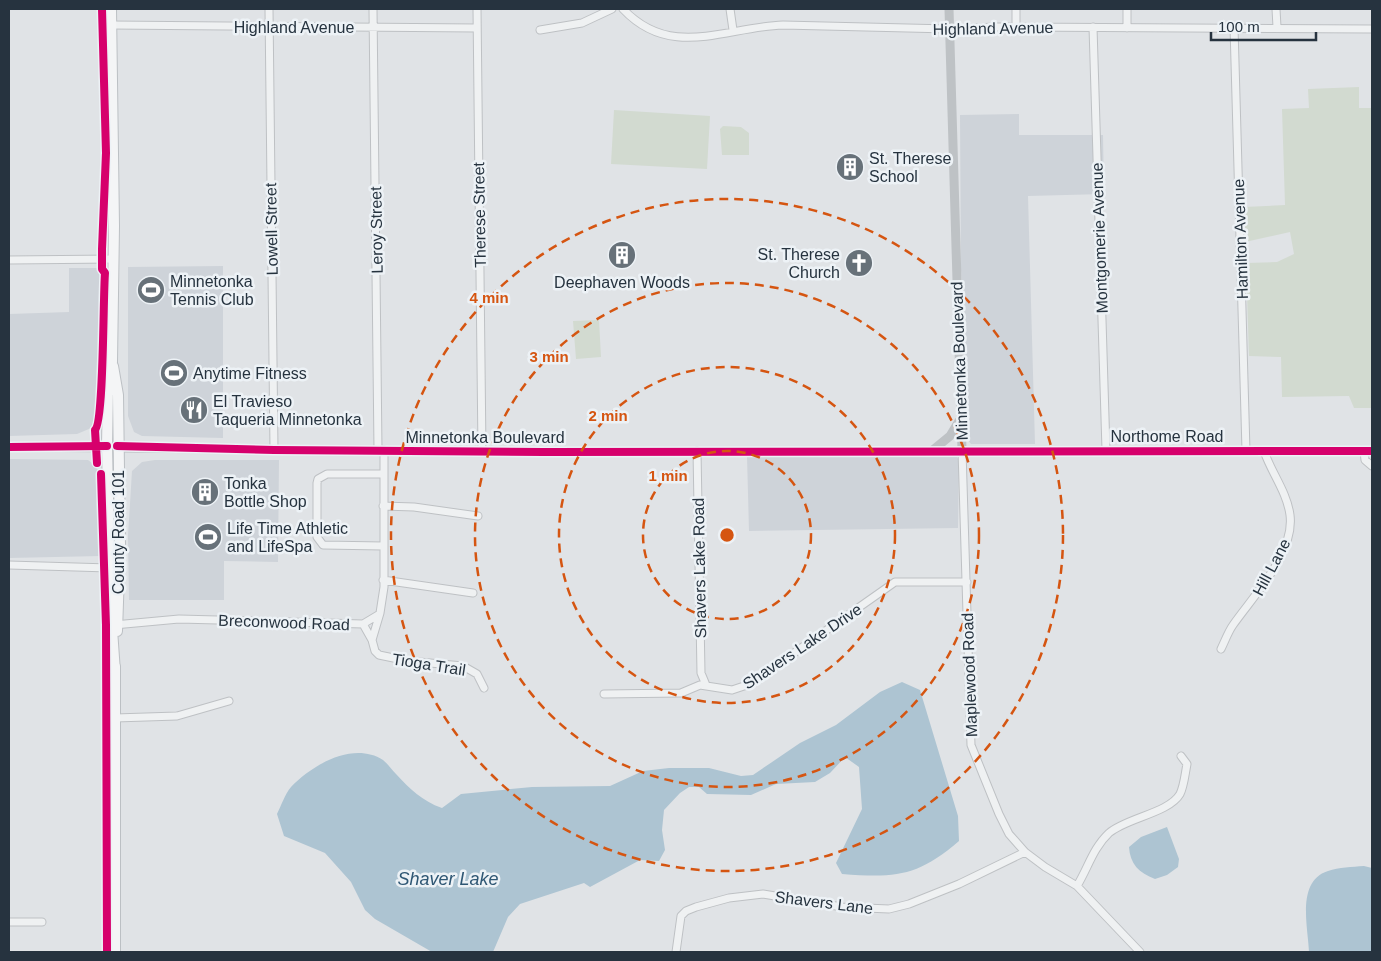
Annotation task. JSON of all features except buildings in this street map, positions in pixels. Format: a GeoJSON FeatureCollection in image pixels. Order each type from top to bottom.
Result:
{"type":"FeatureCollection","features":[{"type":"Feature","properties":{"kind":"main road","name":"County Road 101"},"geometry":{"type":"LineString","coordinates":[[111,9],[114,89],[112,362],[118,390],[112,446],[109,568],[114,625],[115,672],[115,952]]}},
{"type":"Feature","properties":{"kind":"main road","name":"County Road 101"},"geometry":{"type":"LineString","coordinates":[[112,446],[120,544],[114,625]]}},
{"type":"Feature","properties":{"kind":"street","name":"Lowell Street"},"geometry":{"type":"LineString","coordinates":[[269,9],[274,450]]}},
{"type":"Feature","properties":{"kind":"street","name":"Leroy Street"},"geometry":{"type":"LineString","coordinates":[[373,9],[381,450]]}},
{"type":"Feature","properties":{"kind":"street","name":"Therese Street"},"geometry":{"type":"LineString","coordinates":[[477,9],[482,451]]}},
{"type":"Feature","properties":{"kind":"street"},"geometry":{"type":"LineString","coordinates":[[540,30],[582,23],[612,9]]}},
{"type":"Feature","properties":{"kind":"street","name":"Highland Avenue"},"geometry":{"type":"LineString","coordinates":[[623,9],[641,24],[670,37],[700,38],[733,30],[783,25],[950,29],[1094,27],[1372,29]]}},
{"type":"Feature","properties":{"kind":"street"},"geometry":{"type":"LineString","coordinates":[[730,9],[733,30]]}},
{"type":"Feature","properties":{"kind":"street","name":"Minnetonka Boulevard"},"geometry":{"type":"LineString","coordinates":[[9,447],[112,446],[274,450],[482,451],[962,450],[949,9]]}},
{"type":"Feature","properties":{"kind":"street"},"geometry":{"type":"LineString","coordinates":[[1016,9],[1016,28]]}},
{"type":"Feature","properties":{"kind":"street"},"geometry":{"type":"LineString","coordinates":[[1127,9],[1127,28]]}},
{"type":"Feature","properties":{"kind":"street"},"geometry":{"type":"LineString","coordinates":[[1276,9],[1277,27]]}},
{"type":"Feature","properties":{"kind":"street","name":"Highland Avenue"},"geometry":{"type":"LineString","coordinates":[[111,25],[269,28],[477,28]]}},
{"type":"Feature","properties":{"kind":"street","name":"Montgomerie Avenue"},"geometry":{"type":"LineString","coordinates":[[1094,27],[1106,450]]}},
{"type":"Feature","properties":{"kind":"street","name":"Hamilton Avenue"},"geometry":{"type":"LineString","coordinates":[[1234,27],[1246,450]]}},
{"type":"Feature","properties":{"kind":"street"},"geometry":{"type":"LineString","coordinates":[[9,260],[114,259]]}},
{"type":"Feature","properties":{"kind":"street"},"geometry":{"type":"LineString","coordinates":[[933,450],[950,436],[960,421]]}},
{"type":"Feature","properties":{"kind":"street"},"geometry":{"type":"LineString","coordinates":[[380,613],[383,580],[384,506],[384,474],[381,450]]}},
{"type":"Feature","properties":{"kind":"street","name":"Northome Road"},"geometry":{"type":"LineString","coordinates":[[962,450],[1368,451]]}},
{"type":"Feature","properties":{"kind":"street","name":"Maplewood Road"},"geometry":{"type":"LineString","coordinates":[[962,450],[971,745],[998,814],[1009,834],[1025,852],[1045,867],[1077,886],[1140,952]]}},
{"type":"Feature","properties":{"kind":"street","name":"Shavers Lake Road"},"geometry":{"type":"LineString","coordinates":[[697,451],[701,673],[706,685]]}},
{"type":"Feature","properties":{"kind":"street","name":"Hill Lane"},"geometry":{"type":"LineString","coordinates":[[1221,649],[1232,626],[1252,602],[1288,540],[1290,515],[1287,501],[1264,451]]}},
{"type":"Feature","properties":{"kind":"street"},"geometry":{"type":"LineString","coordinates":[[1368,451],[1365,460],[1372,466]]}},
{"type":"Feature","properties":{"kind":"street"},"geometry":{"type":"LineString","coordinates":[[383,546],[323,544],[318,537],[317,483],[318,479],[326,474],[384,474]]}},
{"type":"Feature","properties":{"kind":"street"},"geometry":{"type":"LineString","coordinates":[[384,506],[414,507],[478,516]]}},
{"type":"Feature","properties":{"kind":"street"},"geometry":{"type":"LineString","coordinates":[[9,565],[109,568]]}},
{"type":"Feature","properties":{"kind":"street"},"geometry":{"type":"LineString","coordinates":[[383,580],[473,593]]}},
{"type":"Feature","properties":{"kind":"street","name":"Shavers Lake Drive"},"geometry":{"type":"LineString","coordinates":[[604,694],[681,693],[706,685],[732,690],[744,687],[895,582],[967,582]]}},
{"type":"Feature","properties":{"kind":"street","name":"Breconwood Road"},"geometry":{"type":"LineString","coordinates":[[114,625],[179,619],[363,624],[380,613]]}},
{"type":"Feature","properties":{"kind":"street","name":"Tioga Trail"},"geometry":{"type":"LineString","coordinates":[[380,613],[372,640],[374,651],[379,655],[408,661],[455,665],[471,669],[484,688]]}},
{"type":"Feature","properties":{"kind":"street"},"geometry":{"type":"LineString","coordinates":[[363,624],[372,640]]}},
{"type":"Feature","properties":{"kind":"street"},"geometry":{"type":"LineString","coordinates":[[115,718],[177,716],[229,701]]}},
{"type":"Feature","properties":{"kind":"street"},"geometry":{"type":"LineString","coordinates":[[1077,886],[1093,853],[1110,832],[1120,825],[1169,804],[1178,797],[1188,764],[1181,756]]}},
{"type":"Feature","properties":{"kind":"street","name":"Shavers Lane"},"geometry":{"type":"LineString","coordinates":[[676,952],[681,916],[686,911],[729,898],[763,894],[842,908],[888,909],[909,904],[959,884],[1025,852]]}},
{"type":"Feature","properties":{"kind":"street"},"geometry":{"type":"LineString","coordinates":[[9,922],[42,922]]}},
{"type":"Feature","properties":{"kind":"shaded area"},"geometry":{"type":"Polygon","coordinates":[[[1359,87],[1359,108],[1372,108],[1372,408],[1354,408],[1349,396],[1282,397],[1281,357],[1249,356],[1246,263],[1277,262],[1294,254],[1290,232],[1245,242],[1244,207],[1285,205],[1282,109],[1309,108],[1308,89],[1359,87]]]}},
{"type":"Feature","properties":{"kind":"shaded area"},"geometry":{"type":"Polygon","coordinates":[[[614,110],[710,116],[707,169],[611,164],[614,110]]]}},
{"type":"Feature","properties":{"kind":"shaded area"},"geometry":{"type":"Polygon","coordinates":[[[1019,114],[1019,135],[1103,135],[1104,194],[1028,196],[1035,444],[971,444],[966,438],[968,427],[962,334],[965,323],[961,270],[960,115],[1019,114]]]}},
{"type":"Feature","properties":{"kind":"shaded area"},"geometry":{"type":"Polygon","coordinates":[[[723,126],[741,127],[749,133],[749,155],[722,155],[720,129],[723,126]]]}},
{"type":"Feature","properties":{"kind":"shaded area"},"geometry":{"type":"Polygon","coordinates":[[[223,266],[223,438],[142,436],[134,432],[128,416],[128,267],[223,266]]]}},
{"type":"Feature","properties":{"kind":"shaded area"},"geometry":{"type":"Polygon","coordinates":[[[69,268],[97,268],[101,273],[96,426],[77,434],[9,436],[9,314],[69,312],[69,268]]]}},
{"type":"Feature","properties":{"kind":"shaded area"},"geometry":{"type":"Polygon","coordinates":[[[599,320],[601,357],[576,359],[573,321],[599,320]]]}},
{"type":"Feature","properties":{"kind":"shaded area"},"geometry":{"type":"Polygon","coordinates":[[[747,456],[956,456],[959,460],[958,528],[749,531],[747,456]]]}},
{"type":"Feature","properties":{"kind":"shaded area"},"geometry":{"type":"Polygon","coordinates":[[[9,459],[88,460],[97,467],[100,485],[101,556],[9,558],[9,459]]]}},
{"type":"Feature","properties":{"kind":"shaded area"},"geometry":{"type":"Polygon","coordinates":[[[155,460],[279,460],[278,562],[224,561],[224,600],[129,600],[128,536],[132,471],[142,462],[155,460]]]}},
{"type":"Feature","properties":{"kind":"water","name":"Shaver Lake"},"geometry":{"type":"Polygon","coordinates":[[[902,682],[920,690],[958,816],[959,841],[930,862],[905,872],[891,875],[842,874],[836,863],[862,809],[859,767],[845,757],[830,773],[815,782],[776,784],[751,795],[707,794],[699,787],[689,787],[680,793],[664,810],[662,830],[665,850],[659,861],[640,860],[590,887],[584,883],[520,904],[508,917],[493,952],[432,952],[375,919],[365,910],[351,882],[325,853],[284,836],[277,814],[291,787],[300,779],[321,764],[346,754],[359,753],[383,760],[417,794],[428,802],[442,808],[461,794],[532,787],[610,786],[643,771],[669,768],[709,768],[741,776],[753,775],[800,743],[836,725],[880,692],[902,682]]]}},
{"type":"Feature","properties":{"kind":"water"},"geometry":{"type":"Polygon","coordinates":[[[1167,827],[1179,859],[1178,867],[1167,875],[1155,879],[1144,874],[1136,867],[1131,858],[1129,847],[1141,837],[1167,827]]]}},
{"type":"Feature","properties":{"kind":"water"},"geometry":{"type":"Polygon","coordinates":[[[1364,866],[1372,868],[1372,952],[1309,952],[1306,906],[1311,884],[1318,876],[1328,871],[1364,866]]]}},
{"type":"Feature","properties":{"kind":"cycle path"},"geometry":{"type":"LineString","coordinates":[[97,463],[95,430],[98,422],[102,383],[105,273],[102,269],[106,153],[102,9]]}},
{"type":"Feature","properties":{"kind":"cycle path"},"geometry":{"type":"LineString","coordinates":[[9,447],[107,446]]}},
{"type":"Feature","properties":{"kind":"cycle path"},"geometry":{"type":"LineString","coordinates":[[117,446],[274,450],[544,452],[1372,451]]}},
{"type":"Feature","properties":{"kind":"cycle path"},"geometry":{"type":"LineString","coordinates":[[101,474],[106,625],[107,952]]}},
{"type":"Feature","properties":{"kind":"place","name":"St. Therese School"},"geometry":{"type":"Point","coordinates":[850,167]}},
{"type":"Feature","properties":{"kind":"place","name":"Deephaven Woods"},"geometry":{"type":"Point","coordinates":[622,255]}},
{"type":"Feature","properties":{"kind":"place","name":"St. Therese Church"},"geometry":{"type":"Point","coordinates":[859,263]}},
{"type":"Feature","properties":{"kind":"place","name":"Minnetonka Tennis Club"},"geometry":{"type":"Point","coordinates":[151,290]}},
{"type":"Feature","properties":{"kind":"place","name":"Anytime Fitness"},"geometry":{"type":"Point","coordinates":[174,373]}},
{"type":"Feature","properties":{"kind":"place","name":"El Travieso Taqueria Minnetonka"},"geometry":{"type":"Point","coordinates":[194,410]}},
{"type":"Feature","properties":{"kind":"place","name":"Tonka Bottle Shop"},"geometry":{"type":"Point","coordinates":[205,492]}},
{"type":"Feature","properties":{"kind":"place","name":"Life Time Athletic and LifeSpa"},"geometry":{"type":"Point","coordinates":[208,537]}}]}
